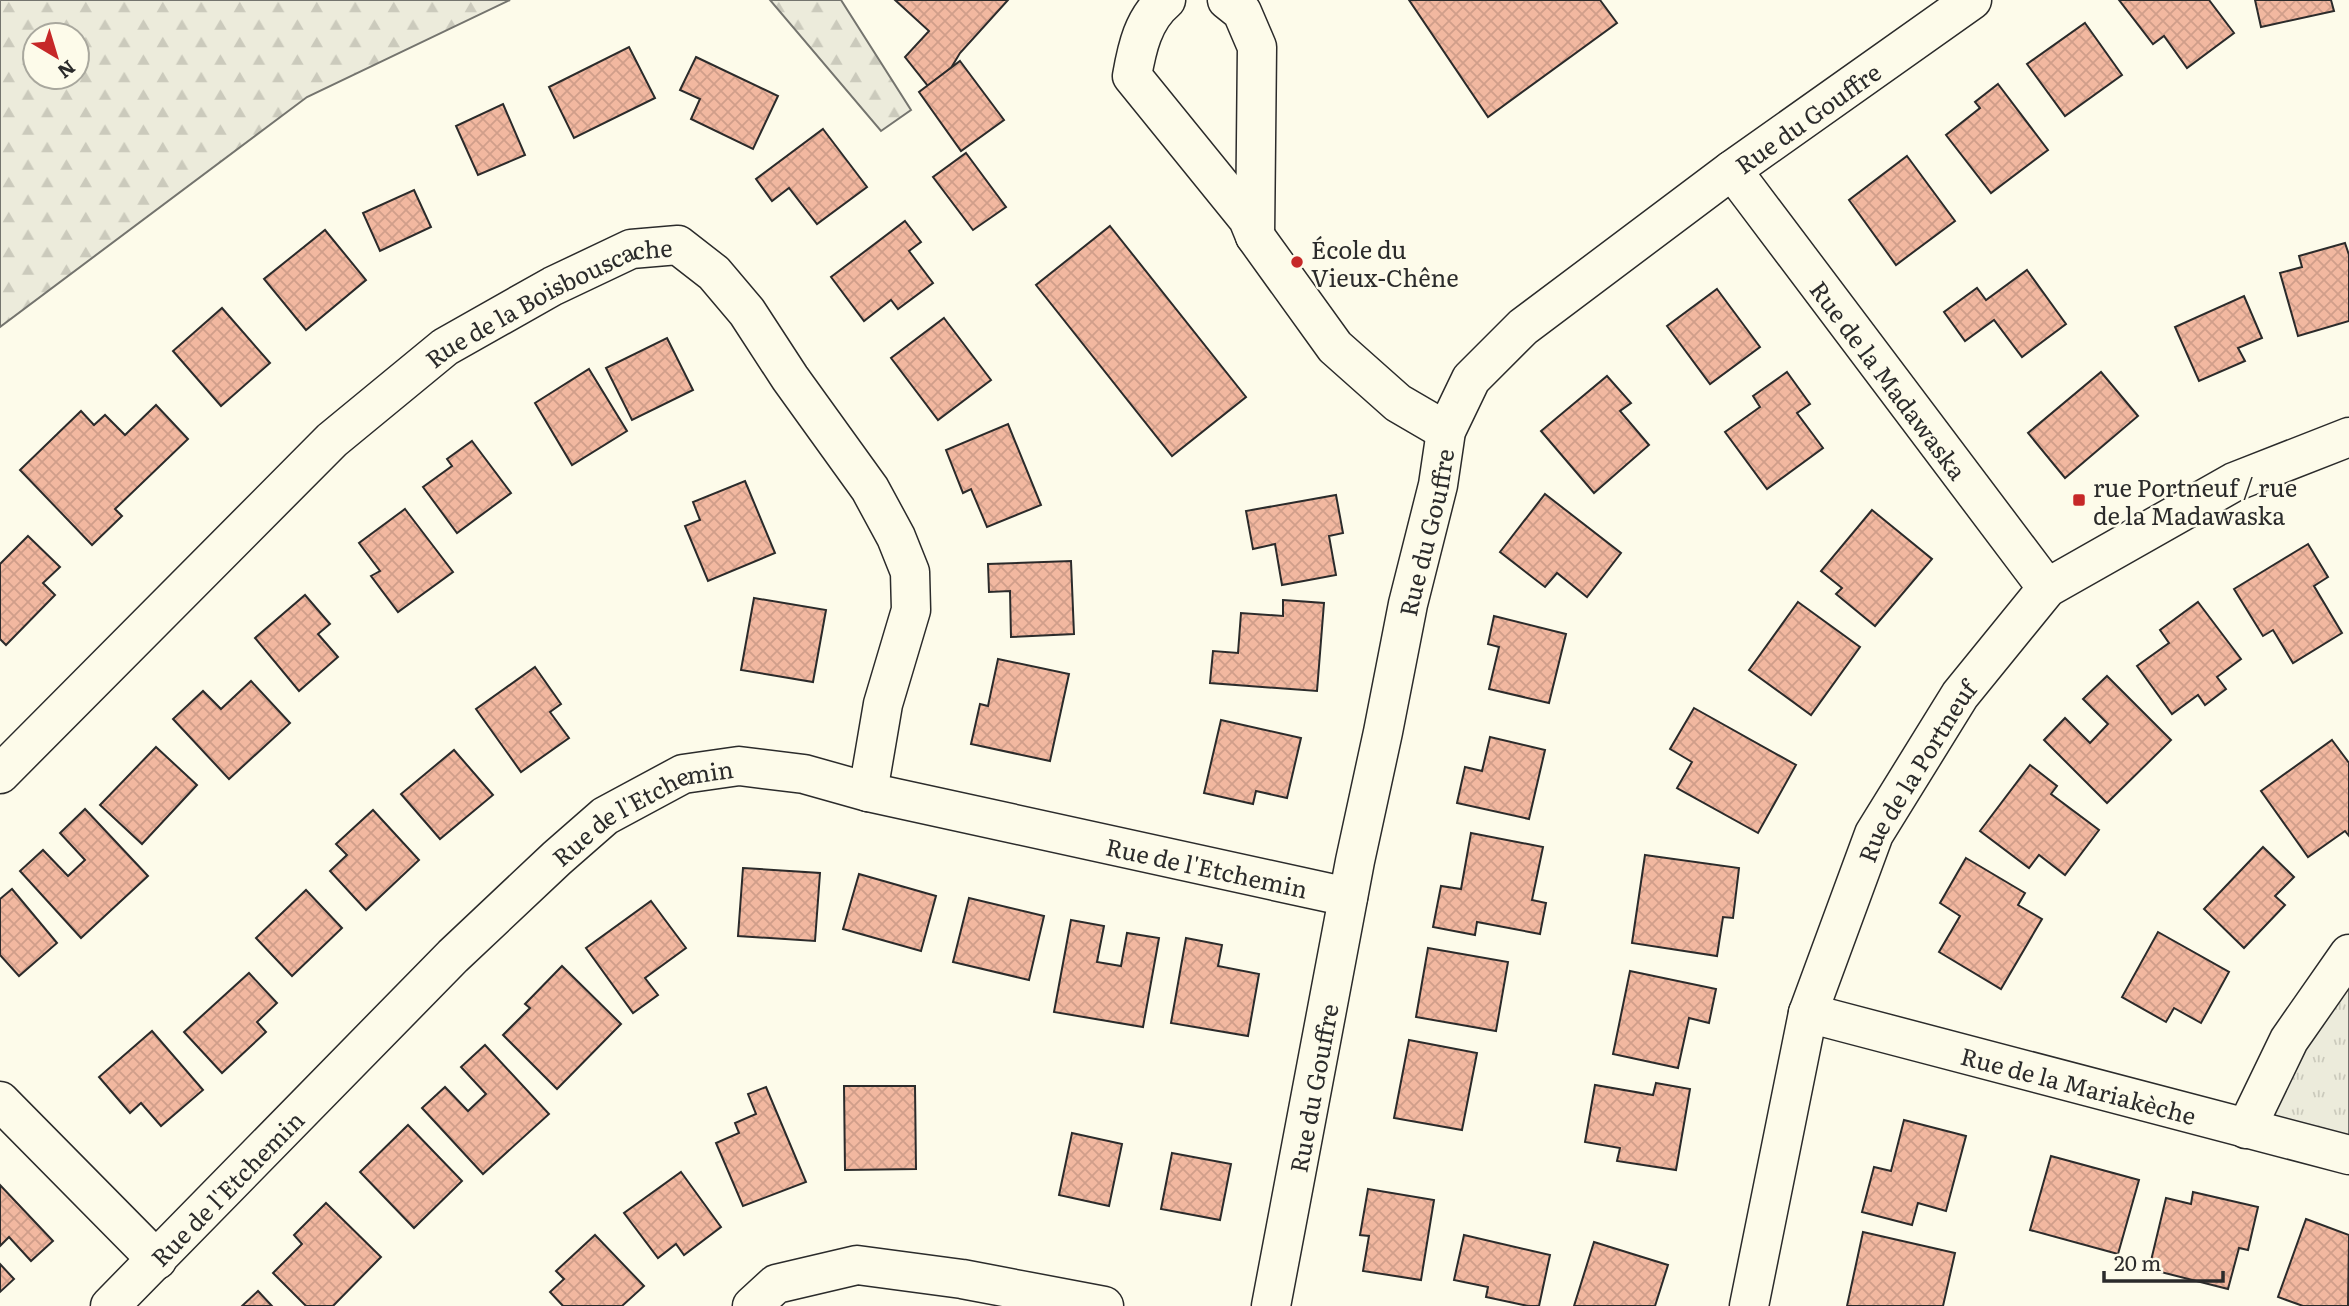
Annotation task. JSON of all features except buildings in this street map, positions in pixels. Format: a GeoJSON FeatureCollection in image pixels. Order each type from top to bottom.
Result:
{"type":"FeatureCollection","features":[{"type":"Feature","properties":{"kind":"street"},"geometry":{"type":"LineString","coordinates":[[1166,0],[1158,6],[1139,38],[1132,76],[1248,219],[1255,236],[1335,348],[1398,403],[1446,431]]}},
{"type":"Feature","properties":{"kind":"street"},"geometry":{"type":"LineString","coordinates":[[1227,0],[1242,12],[1257,47],[1255,236]]}},
{"type":"Feature","properties":{"kind":"street","name":"Rue du Gouffre"},"geometry":{"type":"LineString","coordinates":[[1271,1306],[1348,897],[1408,604],[1438,485],[1446,431],[1471,379],[1523,327],[1732,170],[1972,0]]}},
{"type":"Feature","properties":{"kind":"street","name":"Rue de la Madawaska"},"geometry":{"type":"LineString","coordinates":[[1732,170],[2047,588]]}},
{"type":"Feature","properties":{"kind":"street","name":"Rue de la Boisbouscache"},"geometry":{"type":"LineString","coordinates":[[0,774],[332,440],[445,347],[553,286],[631,249],[678,245],[714,273],[747,312],[790,378],[870,489],[896,537],[910,572],[911,610],[883,704],[868,792]]}},
{"type":"Feature","properties":{"kind":"street","name":"Rue de la Portneuf"},"geometry":{"type":"LineString","coordinates":[[1749,1306],[1808,1013],[1874,834],[1960,695],[2047,588],[2234,482],[2349,437]]}},
{"type":"Feature","properties":{"kind":"street","name":"Rue de l'Etchemin"},"geometry":{"type":"LineString","coordinates":[[110,1306],[453,956],[556,858],[605,816],[683,774],[738,766],[804,774],[868,792],[1348,897]]}},
{"type":"Feature","properties":{"kind":"street"},"geometry":{"type":"LineString","coordinates":[[2246,1129],[2289,1040],[2349,954]]}},
{"type":"Feature","properties":{"kind":"street","name":"Rue de la Mariakèche"},"geometry":{"type":"LineString","coordinates":[[1808,1013],[2349,1155]]}},
{"type":"Feature","properties":{"kind":"street"},"geometry":{"type":"LineString","coordinates":[[0,1101],[157,1260]]}},
{"type":"Feature","properties":{"kind":"street"},"geometry":{"type":"LineString","coordinates":[[751,1306],[776,1284],[857,1265],[962,1279],[1104,1306]]}},
{"type":"Feature","properties":{"kind":"green space"},"geometry":{"type":"Polygon","coordinates":[[[0,0],[510,0],[307,97],[0,327],[0,0]]]}},
{"type":"Feature","properties":{"kind":"green space"},"geometry":{"type":"Polygon","coordinates":[[[770,0],[841,0],[911,110],[881,131],[770,0]]]}},
{"type":"Feature","properties":{"kind":"green space"},"geometry":{"type":"Polygon","coordinates":[[[2349,954],[2349,1155],[2246,1129],[2349,954]]]}},
{"type":"Feature","properties":{"kind":"place","name":"École du Vieux-Chêne"},"geometry":{"type":"Point","coordinates":[1297,262]}},
{"type":"Feature","properties":{"kind":"place","name":"rue Portneuf / rue de la Madawaska"},"geometry":{"type":"Point","coordinates":[2079,500]}}]}
